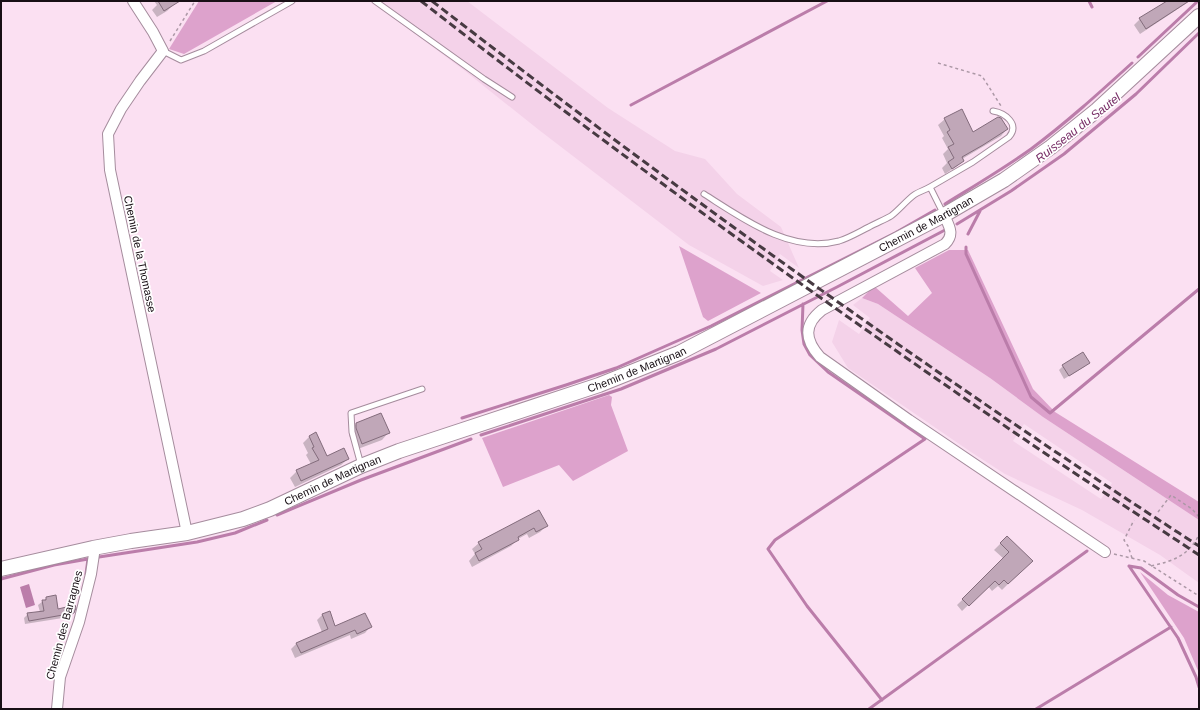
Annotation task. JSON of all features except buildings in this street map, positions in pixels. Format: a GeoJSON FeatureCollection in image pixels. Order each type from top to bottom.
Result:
{"type":"FeatureCollection","features":[{"type":"Feature","properties":{"kind":"main road","name":"Chemin de Martignan"},"geometry":{"type":"LineString","coordinates":[[1,569],[93,548],[187,533],[243,519],[270,509],[361,466],[399,451],[599,385],[679,353],[944,215],[1004,180],[1071,132],[1125,85],[1199,16]]}},
{"type":"Feature","properties":{"kind":"street"},"geometry":{"type":"LineString","coordinates":[[133,1],[153,32],[163,51]]}},
{"type":"Feature","properties":{"kind":"street","name":"Chemin de la Thomasse"},"geometry":{"type":"LineString","coordinates":[[163,51],[121,109],[108,134],[110,170],[187,533]]}},
{"type":"Feature","properties":{"kind":"street"},"geometry":{"type":"LineString","coordinates":[[944,215],[951,229],[949,240],[945,244],[822,310],[815,316],[810,324],[808,332],[809,341],[820,357],[1105,552]]}},
{"type":"Feature","properties":{"kind":"street","name":"Chemin des Barragnes"},"geometry":{"type":"LineString","coordinates":[[57,709],[60,677],[79,622],[91,574],[94,554],[93,548]]}},
{"type":"Feature","properties":{"kind":"lane"},"geometry":{"type":"LineString","coordinates":[[163,51],[180,60],[204,51],[292,1]]}},
{"type":"Feature","properties":{"kind":"lane"},"geometry":{"type":"LineString","coordinates":[[375,1],[484,79],[512,97]]}},
{"type":"Feature","properties":{"kind":"lane"},"geometry":{"type":"LineString","coordinates":[[704,194],[765,231],[808,243],[839,241],[891,216],[915,195],[930,188],[973,162],[1009,137],[1012,133],[1013,126],[1008,117],[1000,112],[993,111]]}},
{"type":"Feature","properties":{"kind":"lane"},"geometry":{"type":"LineString","coordinates":[[930,188],[944,215]]}},
{"type":"Feature","properties":{"kind":"lane"},"geometry":{"type":"LineString","coordinates":[[361,466],[352,432],[351,413],[422,390]]}},
{"type":"Feature","properties":{"kind":"path"},"geometry":{"type":"LineString","coordinates":[[163,51],[195,1]]}},
{"type":"Feature","properties":{"kind":"path"},"geometry":{"type":"LineString","coordinates":[[938,63],[982,76],[1008,117]]}},
{"type":"Feature","properties":{"kind":"path"},"geometry":{"type":"LineString","coordinates":[[1158,512],[1172,495],[1199,517]]}},
{"type":"Feature","properties":{"kind":"path"},"geometry":{"type":"LineString","coordinates":[[1132,558],[1128,546],[1124,540],[1134,520]]}},
{"type":"Feature","properties":{"kind":"path"},"geometry":{"type":"LineString","coordinates":[[1151,566],[1166,562],[1185,554],[1199,535]]}},
{"type":"Feature","properties":{"kind":"path"},"geometry":{"type":"LineString","coordinates":[[1105,552],[1144,561],[1199,596]]}},
{"type":"Feature","properties":{"kind":"shaded area"},"geometry":{"type":"Polygon","coordinates":[[[199,1],[277,1],[184,54],[169,49],[199,1]]]}},
{"type":"Feature","properties":{"kind":"shaded area"},"geometry":{"type":"Polygon","coordinates":[[[371,1],[467,1],[608,108],[675,151],[705,159],[737,194],[781,227],[799,268],[780,254],[770,271],[783,280],[763,286],[689,245],[465,71],[371,1]]]}},
{"type":"Feature","properties":{"kind":"shaded area"},"geometry":{"type":"Polygon","coordinates":[[[679,246],[761,293],[708,321],[703,317],[679,246]]]}},
{"type":"Feature","properties":{"kind":"shaded area"},"geometry":{"type":"Polygon","coordinates":[[[949,250],[968,250],[1033,389],[1055,412],[1199,502],[1199,520],[1043,417],[990,378],[878,304],[862,298],[874,286],[908,316],[932,293],[915,268],[949,250]]]}},
{"type":"Feature","properties":{"kind":"shaded area"},"geometry":{"type":"Polygon","coordinates":[[[862,298],[878,304],[990,378],[1043,417],[1199,520],[1199,583],[1160,555],[1082,510],[1005,474],[848,368],[832,342],[839,320],[859,334],[870,318],[853,305],[862,298]],[[1024,424],[1013,441],[1101,499],[1112,483],[1024,424]]]}},
{"type":"Feature","properties":{"kind":"shaded area"},"geometry":{"type":"Polygon","coordinates":[[[609,395],[612,397],[611,405],[628,451],[573,481],[559,465],[503,487],[482,438],[609,395]]]}},
{"type":"Feature","properties":{"kind":"shaded area"},"geometry":{"type":"Polygon","coordinates":[[[1140,572],[1168,595],[1199,612],[1199,673],[1184,638],[1140,572]]]}},
{"type":"Feature","properties":{"kind":"shaded area"},"geometry":{"type":"Polygon","coordinates":[[[29,584],[35,605],[26,608],[20,587],[29,584]]]}},
{"type":"Feature","properties":{"kind":"waterway"},"geometry":{"type":"LineString","coordinates":[[631,105],[827,1]]}},
{"type":"Feature","properties":{"kind":"waterway"},"geometry":{"type":"LineString","coordinates":[[1089,1],[1092,7]]}},
{"type":"Feature","properties":{"kind":"waterway"},"geometry":{"type":"LineString","coordinates":[[1138,57],[1198,1]]}},
{"type":"Feature","properties":{"kind":"waterway","name":"Ruisseau du Sautel"},"geometry":{"type":"LineString","coordinates":[[957,224],[1011,191],[1064,154],[1136,94],[1199,33]]}},
{"type":"Feature","properties":{"kind":"waterway"},"geometry":{"type":"LineString","coordinates":[[945,204],[1031,149],[1095,97],[1132,63]]}},
{"type":"Feature","properties":{"kind":"waterway"},"geometry":{"type":"LineString","coordinates":[[462,418],[616,368],[711,326],[895,233],[935,210]]}},
{"type":"Feature","properties":{"kind":"waterway","name":"Ruisseau du Sautel"},"geometry":{"type":"LineString","coordinates":[[968,234],[980,211]]}},
{"type":"Feature","properties":{"kind":"waterway"},"geometry":{"type":"LineString","coordinates":[[481,435],[621,389],[716,349],[945,230]]}},
{"type":"Feature","properties":{"kind":"waterway","name":"Ruisseau du Sautel"},"geometry":{"type":"LineString","coordinates":[[966,247],[966,254],[1031,397],[1050,413],[1199,289]]}},
{"type":"Feature","properties":{"kind":"waterway"},"geometry":{"type":"LineString","coordinates":[[803,304],[802,330],[804,344],[810,355],[828,372],[925,439],[775,540],[768,549],[807,606],[882,700]]}},
{"type":"Feature","properties":{"kind":"waterway"},"geometry":{"type":"LineString","coordinates":[[277,515],[361,480],[471,439]]}},
{"type":"Feature","properties":{"kind":"waterway"},"geometry":{"type":"LineString","coordinates":[[99,557],[197,542],[235,533],[267,520]]}},
{"type":"Feature","properties":{"kind":"waterway"},"geometry":{"type":"LineString","coordinates":[[869,709],[1087,551]]}},
{"type":"Feature","properties":{"kind":"waterway"},"geometry":{"type":"LineString","coordinates":[[1,579],[54,565],[88,559],[86,574]]}},
{"type":"Feature","properties":{"kind":"waterway"},"geometry":{"type":"LineString","coordinates":[[1129,566],[1178,638],[1199,687]]}},
{"type":"Feature","properties":{"kind":"waterway"},"geometry":{"type":"LineString","coordinates":[[1129,566],[1141,568],[1178,595],[1199,607]]}},
{"type":"Feature","properties":{"kind":"waterway"},"geometry":{"type":"LineString","coordinates":[[1036,709],[1171,627]]}},
{"type":"Feature","properties":{"kind":"railway"},"geometry":{"type":"LineString","coordinates":[[421,1],[570,115],[720,226],[1027,441],[1199,555]]}},
{"type":"Feature","properties":{"kind":"railway"},"geometry":{"type":"LineString","coordinates":[[432,1],[619,143],[810,282],[1100,482],[1199,546]]}}]}
